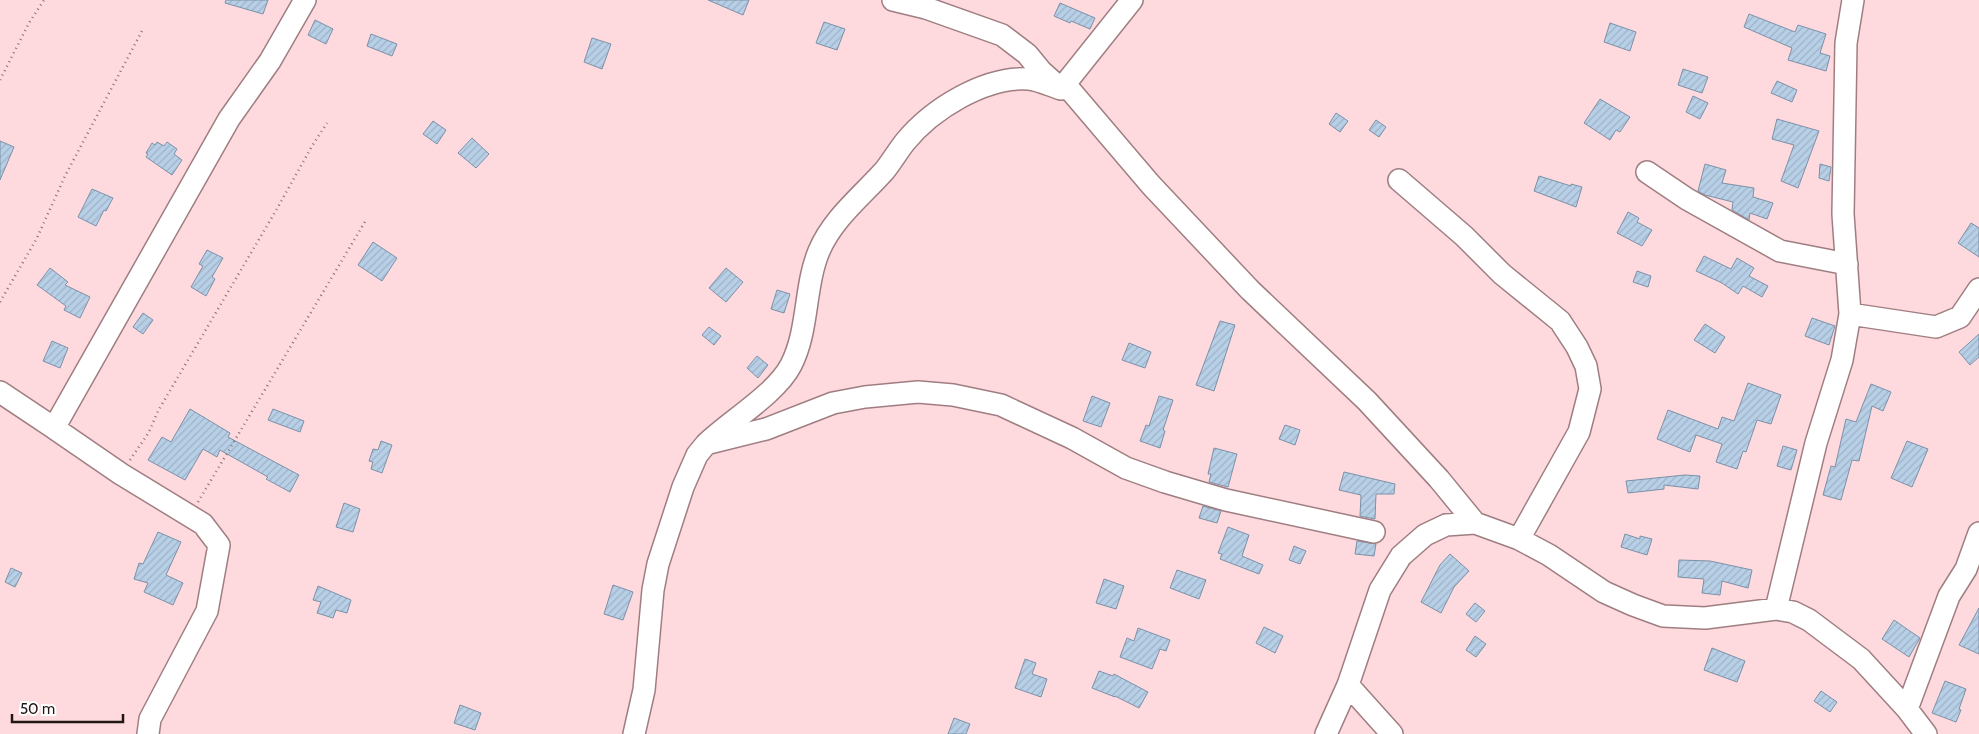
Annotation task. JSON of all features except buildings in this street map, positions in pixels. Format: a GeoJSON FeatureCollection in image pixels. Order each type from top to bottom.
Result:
{"type":"FeatureCollection","features":[{"type":"Feature","properties":{"kind":"street"},"geometry":{"type":"LineString","coordinates":[[54,428],[229,120],[270,61],[305,0]]}},
{"type":"Feature","properties":{"kind":"street"},"geometry":{"type":"LineString","coordinates":[[894,0],[922,4],[1002,36],[1027,54],[1041,71],[1063,86],[1151,185],[1250,290],[1367,401],[1439,479],[1475,523]]}},
{"type":"Feature","properties":{"kind":"street"},"geometry":{"type":"LineString","coordinates":[[1063,86],[1132,0]]}},
{"type":"Feature","properties":{"kind":"street"},"geometry":{"type":"LineString","coordinates":[[1776,609],[1816,443],[1842,360],[1850,314],[1843,214],[1846,43],[1853,0]]}},
{"type":"Feature","properties":{"kind":"street"},"geometry":{"type":"LineString","coordinates":[[634,734],[644,690],[653,590],[658,564],[683,487],[697,455],[706,444],[779,382],[791,365],[800,342],[808,290],[818,253],[827,234],[854,200],[885,169],[905,142],[942,108],[963,96],[995,82],[1012,79],[1031,79],[1063,86]]}},
{"type":"Feature","properties":{"kind":"street"},"geometry":{"type":"LineString","coordinates":[[1648,172],[1687,199],[1780,251],[1847,264]]}},
{"type":"Feature","properties":{"kind":"street"},"geometry":{"type":"LineString","coordinates":[[1399,180],[1464,236],[1502,274],[1560,321],[1586,366],[1590,389],[1580,432],[1519,539]]}},
{"type":"Feature","properties":{"kind":"street"},"geometry":{"type":"LineString","coordinates":[[1850,314],[1936,326],[1960,316],[1979,288]]}},
{"type":"Feature","properties":{"kind":"street"},"geometry":{"type":"LineString","coordinates":[[0,392],[121,474],[203,524],[219,546],[207,611],[150,719],[148,734]]}},
{"type":"Feature","properties":{"kind":"street"},"geometry":{"type":"LineString","coordinates":[[706,444],[766,429],[833,403],[918,392],[953,395],[1001,405],[1072,438],[1126,468],[1164,482],[1226,500],[1374,532]]}},
{"type":"Feature","properties":{"kind":"street"},"geometry":{"type":"LineString","coordinates":[[1326,734],[1348,685],[1380,590],[1401,556],[1425,535],[1446,525],[1475,523],[1519,539],[1604,592],[1633,606],[1663,616],[1705,618],[1776,609],[1793,612],[1809,620],[1861,659],[1908,709],[1926,734]]}},
{"type":"Feature","properties":{"kind":"street"},"geometry":{"type":"LineString","coordinates":[[1908,709],[1949,596],[1966,569],[1979,533]]}},
{"type":"Feature","properties":{"kind":"street"},"geometry":{"type":"LineString","coordinates":[[1348,685],[1392,734]]}},
{"type":"Feature","properties":{"kind":"path"},"geometry":{"type":"LineString","coordinates":[[0,80],[29,23],[44,0]]}},
{"type":"Feature","properties":{"kind":"path"},"geometry":{"type":"LineString","coordinates":[[0,302],[37,238],[65,176],[143,29]]}},
{"type":"Feature","properties":{"kind":"path"},"geometry":{"type":"LineString","coordinates":[[121,474],[149,432],[158,411],[223,298],[327,123]]}},
{"type":"Feature","properties":{"kind":"path"},"geometry":{"type":"LineString","coordinates":[[190,516],[366,220]]}}]}
